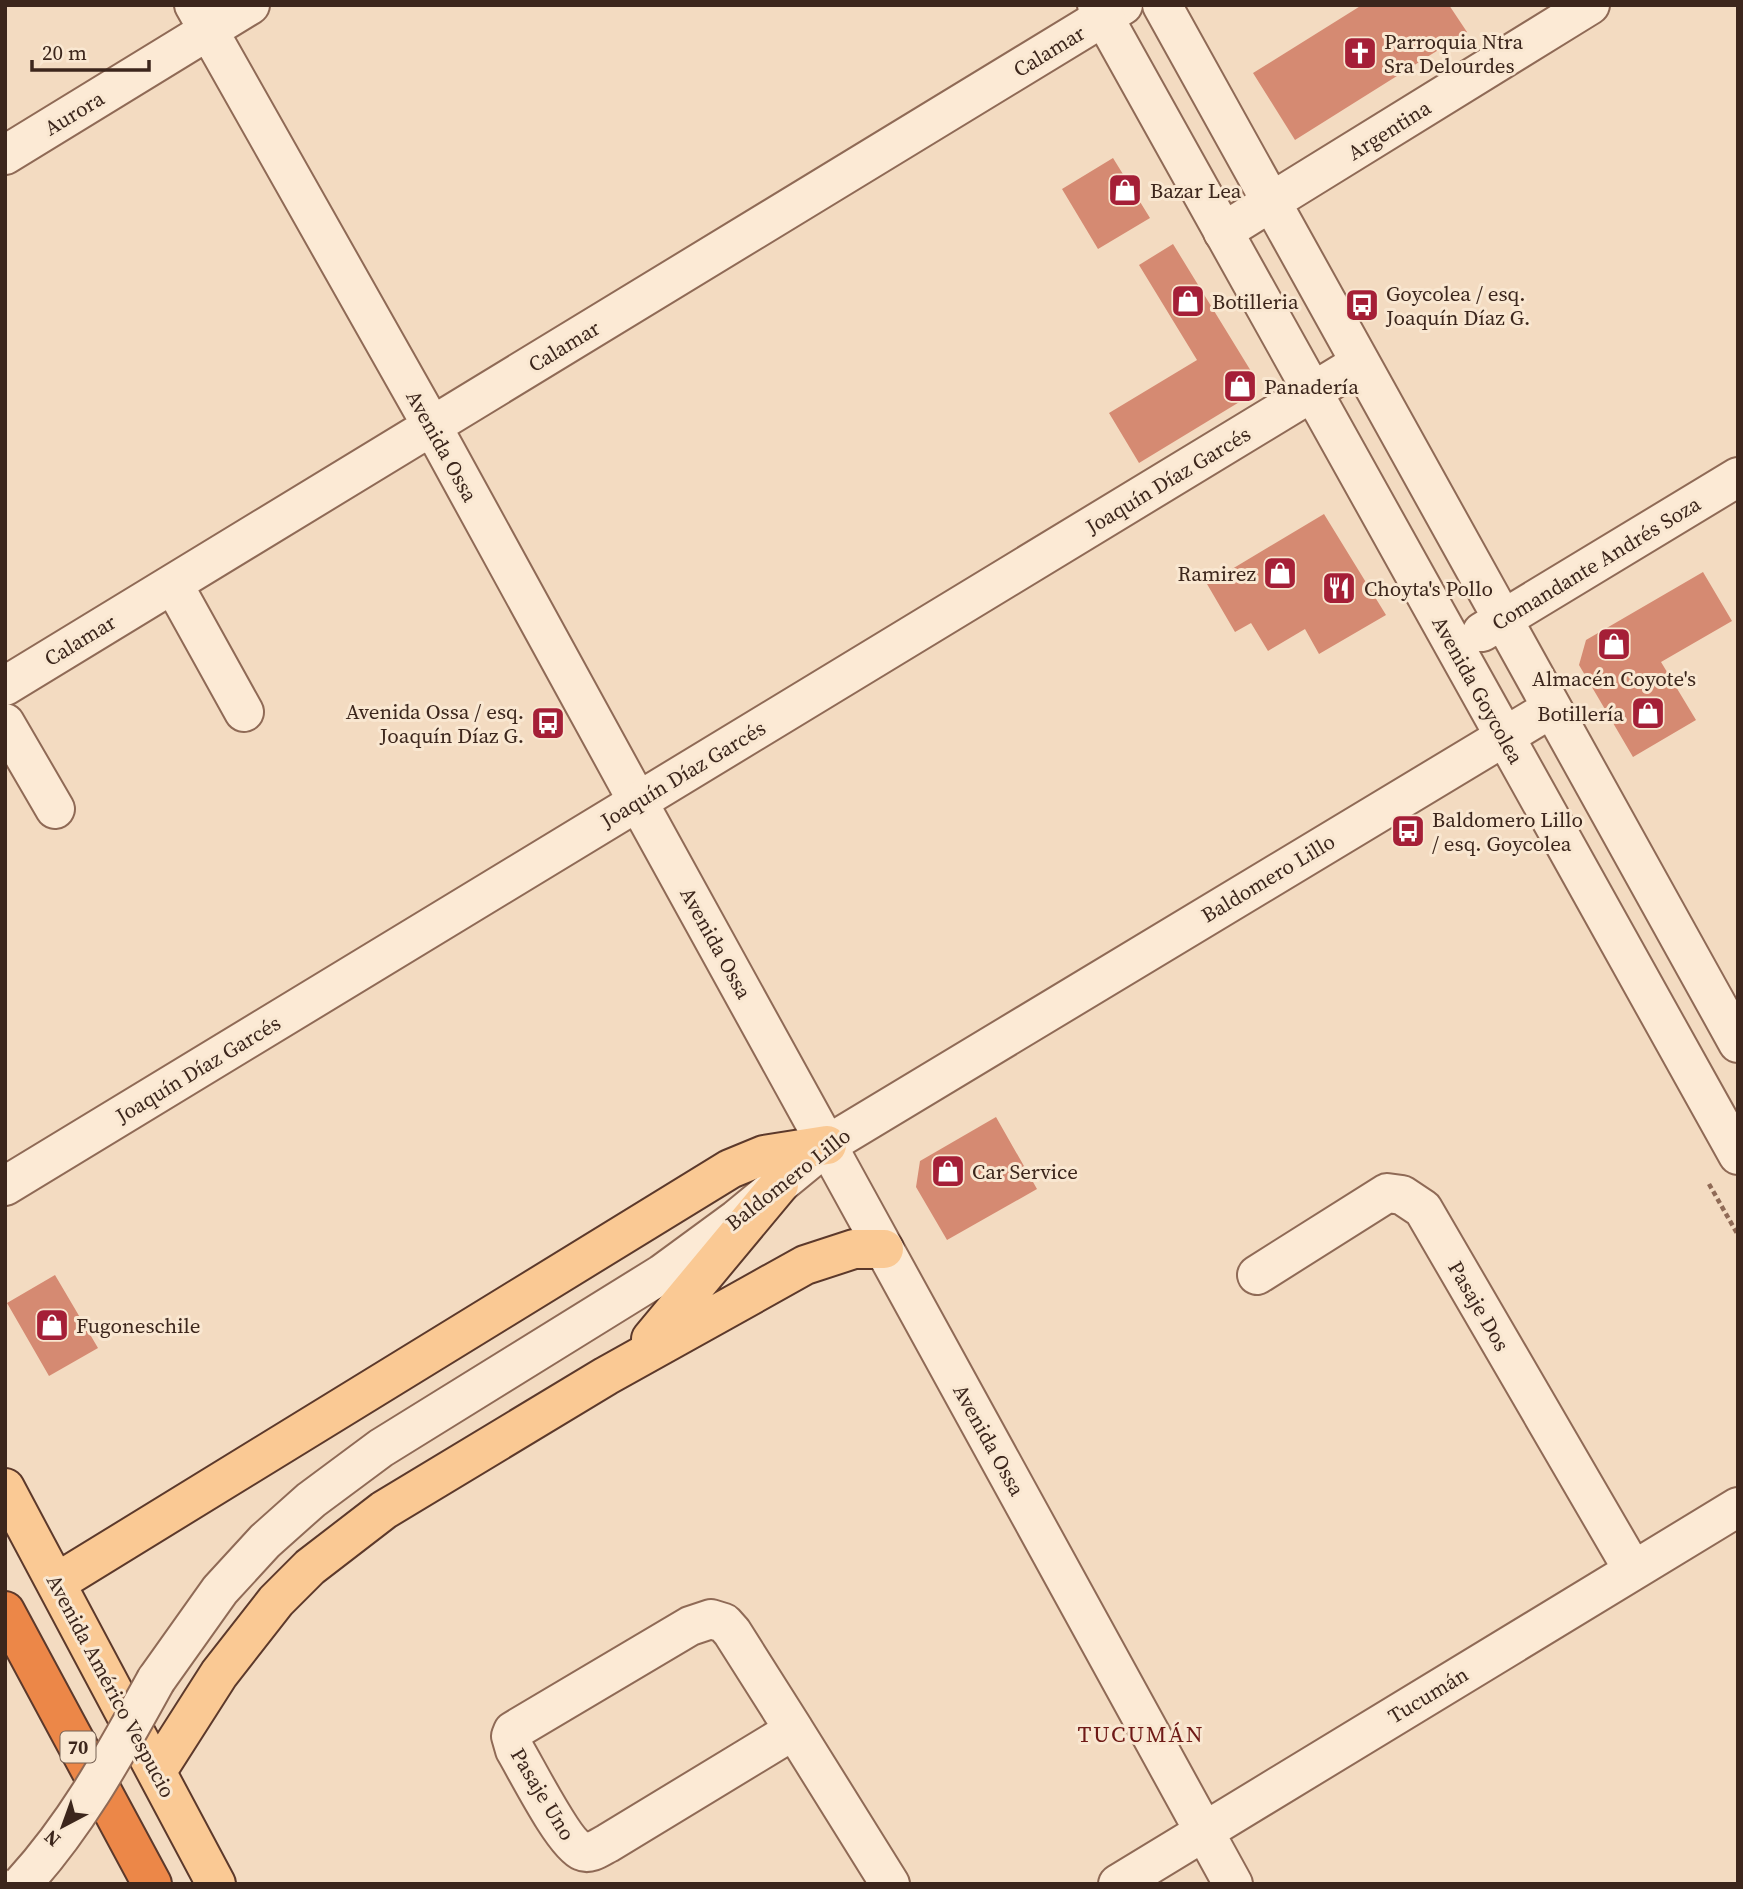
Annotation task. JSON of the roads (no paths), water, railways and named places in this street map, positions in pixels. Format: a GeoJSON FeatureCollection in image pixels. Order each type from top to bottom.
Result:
{"type":"FeatureCollection","features":[{"type":"Feature","properties":{"kind":"highway","name":"70"},"geometry":{"type":"LineString","coordinates":[[5,1611],[152,1884]]}},
{"type":"Feature","properties":{"kind":"main road"},"geometry":{"type":"LineString","coordinates":[[56,1583],[730,1169],[764,1155],[827,1145]]}},
{"type":"Feature","properties":{"kind":"main road"},"geometry":{"type":"LineString","coordinates":[[606,1376],[659,1332],[779,1185]]}},
{"type":"Feature","properties":{"kind":"main road"},"geometry":{"type":"LineString","coordinates":[[157,1772],[246,1637],[310,1567],[384,1510],[606,1376],[805,1265],[853,1249],[884,1249]]}},
{"type":"Feature","properties":{"kind":"main road","name":"Avenida Américo Vespucio"},"geometry":{"type":"LineString","coordinates":[[5,1489],[216,1884]]}},
{"type":"Feature","properties":{"kind":"street","name":"Aurora"},"geometry":{"type":"LineString","coordinates":[[5,155],[200,18],[250,5]]}},
{"type":"Feature","properties":{"kind":"street"},"geometry":{"type":"LineString","coordinates":[[1162,5],[1738,1043]]}},
{"type":"Feature","properties":{"kind":"street","name":"Argentina"},"geometry":{"type":"LineString","coordinates":[[1223,232],[1590,5]]}},
{"type":"Feature","properties":{"kind":"street","name":"Avenida Goycolea"},"geometry":{"type":"LineString","coordinates":[[1108,9],[1223,232],[1738,1155]]}},
{"type":"Feature","properties":{"kind":"street","name":"Calamar"},"geometry":{"type":"LineString","coordinates":[[5,686],[1108,9]]}},
{"type":"Feature","properties":{"kind":"street","name":"Avenida Ossa"},"geometry":{"type":"LineString","coordinates":[[200,18],[432,426],[1233,1884]]}},
{"type":"Feature","properties":{"kind":"street","name":"Joaquín Díaz Garcés"},"geometry":{"type":"LineString","coordinates":[[5,1186],[1360,363]]}},
{"type":"Feature","properties":{"kind":"street","name":"Comandante Andrés Soza"},"geometry":{"type":"LineString","coordinates":[[1455,649],[1738,477]]}},
{"type":"Feature","properties":{"kind":"street"},"geometry":{"type":"LineString","coordinates":[[173,584],[244,712]]}},
{"type":"Feature","properties":{"kind":"street","name":"Baldomero Lillo"},"geometry":{"type":"LineString","coordinates":[[22,1884],[88,1801],[156,1681],[220,1590],[265,1541],[311,1500],[381,1448],[662,1274],[827,1145],[1552,708]]}},
{"type":"Feature","properties":{"kind":"street"},"geometry":{"type":"LineString","coordinates":[[5,723],[55,809]]}},
{"type":"Feature","properties":{"kind":"street","name":"Pasaje Dos"},"geometry":{"type":"LineString","coordinates":[[1257,1275],[1387,1193],[1402,1195],[1423,1209],[1633,1570]]}},
{"type":"Feature","properties":{"kind":"street","name":"Tucumán"},"geometry":{"type":"LineString","coordinates":[[1118,1884],[1738,1507]]}},
{"type":"Feature","properties":{"kind":"street","name":"Pasaje Uno"},"geometry":{"type":"LineString","coordinates":[[794,1730],[588,1852],[568,1840],[515,1750],[511,1736],[521,1725],[690,1626],[711,1619],[724,1623],[732,1632],[794,1730],[890,1884]]}},
{"type":"Feature","properties":{"kind":"place","name":"Parroquia Ntra Sra Delourdes"},"geometry":{"type":"Point","coordinates":[1360,53]}},
{"type":"Feature","properties":{"kind":"place","name":"Bazar Lea"},"geometry":{"type":"Point","coordinates":[1125,190]}},
{"type":"Feature","properties":{"kind":"place","name":"Botilleria"},"geometry":{"type":"Point","coordinates":[1188,301]}},
{"type":"Feature","properties":{"kind":"place","name":"Goycolea / esq. Joaquín Díaz G."},"geometry":{"type":"Point","coordinates":[1362,305]}},
{"type":"Feature","properties":{"kind":"place","name":"Panadería"},"geometry":{"type":"Point","coordinates":[1240,386]}},
{"type":"Feature","properties":{"kind":"place","name":"Ramirez"},"geometry":{"type":"Point","coordinates":[1280,573]}},
{"type":"Feature","properties":{"kind":"place","name":"Choyta's Pollo"},"geometry":{"type":"Point","coordinates":[1339,588]}},
{"type":"Feature","properties":{"kind":"place","name":"Almacén Coyote's"},"geometry":{"type":"Point","coordinates":[1614,644]}},
{"type":"Feature","properties":{"kind":"place","name":"Botillería"},"geometry":{"type":"Point","coordinates":[1648,713]}},
{"type":"Feature","properties":{"kind":"place","name":"Avenida Ossa / esq. Joaquín Díaz G."},"geometry":{"type":"Point","coordinates":[548,723]}},
{"type":"Feature","properties":{"kind":"place","name":"Baldomero Lillo / esq. Goycolea"},"geometry":{"type":"Point","coordinates":[1408,831]}},
{"type":"Feature","properties":{"kind":"place","name":"Car Service"},"geometry":{"type":"Point","coordinates":[948,1171]}},
{"type":"Feature","properties":{"kind":"place","name":"Fugoneschile"},"geometry":{"type":"Point","coordinates":[52,1325]}},
{"type":"Feature","properties":{"kind":"district","name":"TUCUMÁN"},"geometry":{"type":"Point","coordinates":[1141,1734]}}]}
